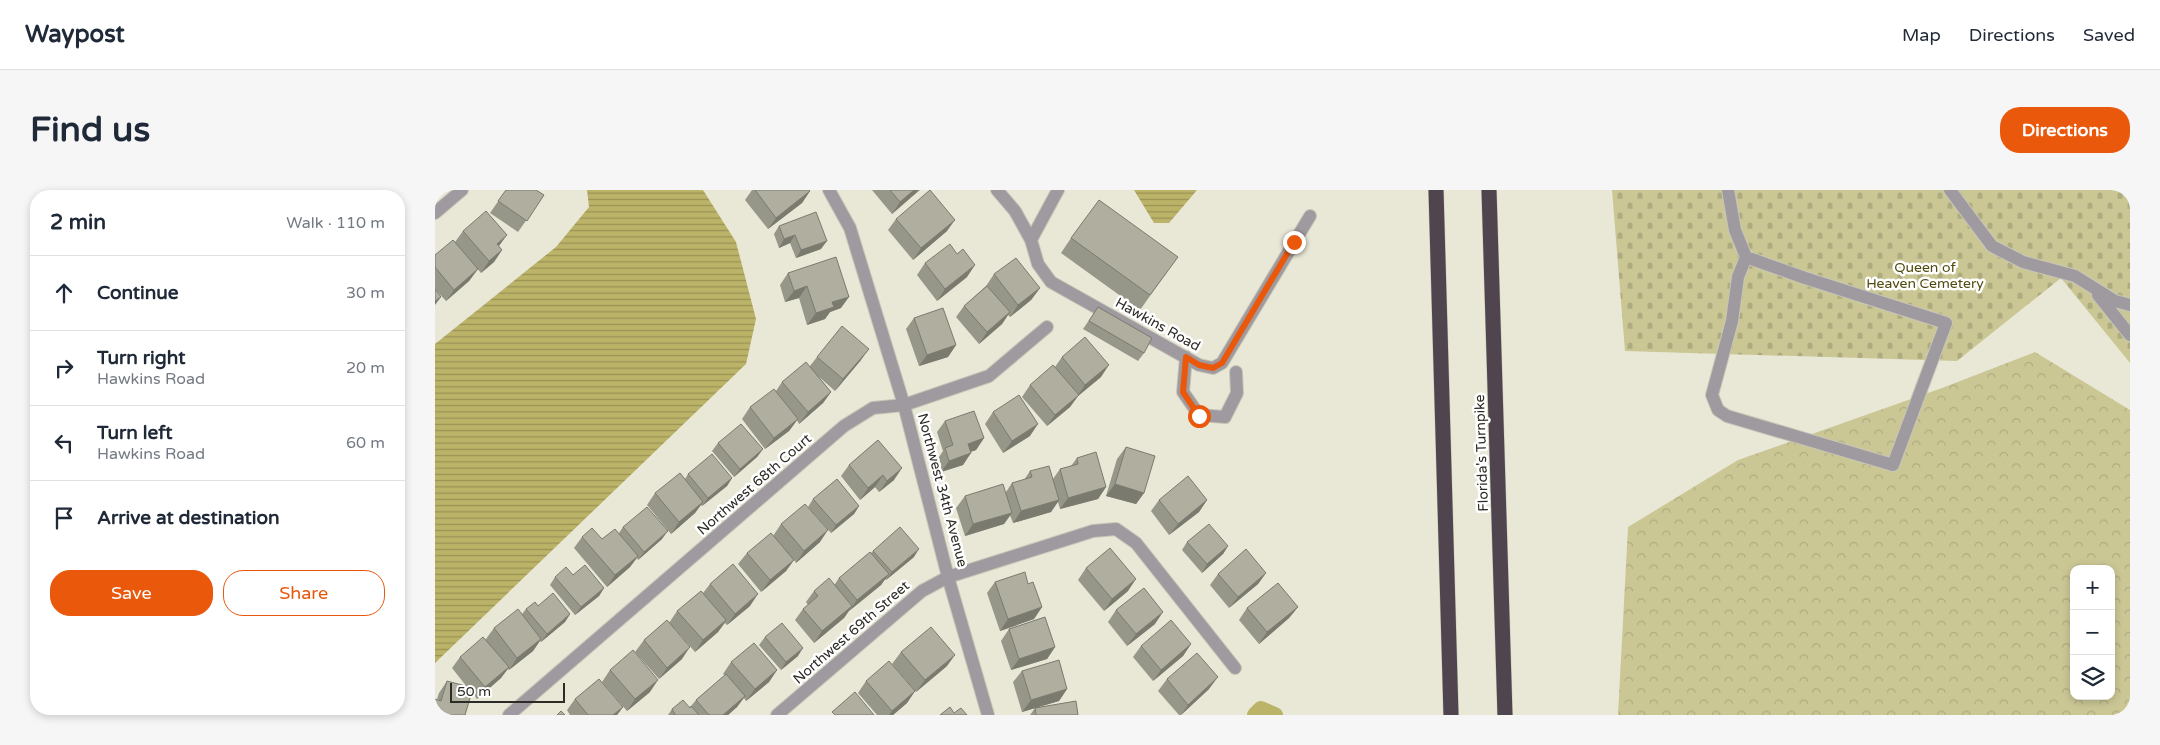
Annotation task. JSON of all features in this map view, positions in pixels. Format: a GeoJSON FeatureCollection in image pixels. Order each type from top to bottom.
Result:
{"type":"FeatureCollection","features":[{"type":"Feature","properties":{"kind":"highway"},"geometry":{"type":"LineString","coordinates":[[1436,190],[1451,715]]}},
{"type":"Feature","properties":{"kind":"highway","name":"Florida's Turnpike"},"geometry":{"type":"LineString","coordinates":[[1489,190],[1505,715]]}},
{"type":"Feature","properties":{"kind":"street"},"geometry":{"type":"LineString","coordinates":[[435,213],[462,190]]}},
{"type":"Feature","properties":{"kind":"street","name":"Northwest 34th Avenue"},"geometry":{"type":"LineString","coordinates":[[829,190],[849,228],[904,405],[948,577],[1093,531],[1115,529],[1136,543],[1235,668]]}},
{"type":"Feature","properties":{"kind":"street","name":"Hawkins Road"},"geometry":{"type":"LineString","coordinates":[[997,190],[1015,211],[1031,240],[1038,264],[1051,282],[1199,365],[1213,368],[1222,363],[1310,216]]}},
{"type":"Feature","properties":{"kind":"street"},"geometry":{"type":"LineString","coordinates":[[1031,240],[1058,190]]}},
{"type":"Feature","properties":{"kind":"street"},"geometry":{"type":"LineString","coordinates":[[1728,190],[1735,230],[1746,257],[1738,277],[1732,321],[1712,396],[1718,410],[1727,416],[1893,465],[1946,323],[1746,257]]}},
{"type":"Feature","properties":{"kind":"street"},"geometry":{"type":"LineString","coordinates":[[1950,190],[1992,246],[2023,262],[2075,276],[2115,301],[2130,305]]}},
{"type":"Feature","properties":{"kind":"street"},"geometry":{"type":"LineString","coordinates":[[2092,287],[2130,335]]}},
{"type":"Feature","properties":{"kind":"street","name":"Northwest 68th Court"},"geometry":{"type":"LineString","coordinates":[[509,715],[843,426],[873,408],[904,405],[989,376],[1047,327]]}},
{"type":"Feature","properties":{"kind":"street"},"geometry":{"type":"LineString","coordinates":[[1186,357],[1183,392],[1199,416],[1225,417],[1237,393],[1236,372]]}},
{"type":"Feature","properties":{"kind":"street"},"geometry":{"type":"LineString","coordinates":[[948,577],[987,715]]}},
{"type":"Feature","properties":{"kind":"street","name":"Northwest 69th Street"},"geometry":{"type":"LineString","coordinates":[[777,715],[922,591],[948,577]]}},
{"type":"Feature","properties":{"kind":"green space","name":"Queen of Heaven Cemetery"},"geometry":{"type":"Polygon","coordinates":[[[1612,190],[2130,190],[2130,363],[2061,278],[1957,361],[1625,351],[1612,190]]]}},
{"type":"Feature","properties":{"kind":"green space"},"geometry":{"type":"Polygon","coordinates":[[[2035,352],[2130,410],[2130,715],[1618,715],[1628,527],[1738,460],[1942,388],[2035,352]]]}},
{"type":"Feature","properties":{"kind":"shaded area"},"geometry":{"type":"Polygon","coordinates":[[[587,190],[703,190],[736,242],[756,319],[746,364],[435,663],[435,344],[556,247],[589,207],[587,190]]]}},
{"type":"Feature","properties":{"kind":"shaded area"},"geometry":{"type":"Polygon","coordinates":[[[1134,190],[1197,190],[1169,223],[1154,223],[1134,190]]]}},
{"type":"Feature","properties":{"kind":"building"},"geometry":{"type":"Polygon","coordinates":[[[506,190],[536,190],[544,195],[527,221],[498,201],[506,190]]]}},
{"type":"Feature","properties":{"kind":"building"},"geometry":{"type":"Polygon","coordinates":[[[755,190],[809,190],[810,191],[776,218],[755,190]]]}},
{"type":"Feature","properties":{"kind":"building"},"geometry":{"type":"Polygon","coordinates":[[[890,190],[914,190],[900,202],[890,190]]]}},
{"type":"Feature","properties":{"kind":"building"},"geometry":{"type":"Polygon","coordinates":[[[930,190],[955,220],[921,248],[896,219],[930,190]]]}},
{"type":"Feature","properties":{"kind":"building"},"geometry":{"type":"Polygon","coordinates":[[[1099,200],[1178,257],[1150,295],[1071,238],[1099,200]]]}},
{"type":"Feature","properties":{"kind":"building"},"geometry":{"type":"Polygon","coordinates":[[[486,211],[507,235],[497,244],[502,250],[489,261],[463,231],[486,211]]]}},
{"type":"Feature","properties":{"kind":"building"},"geometry":{"type":"Polygon","coordinates":[[[816,212],[827,241],[801,250],[795,235],[784,239],[779,226],[816,212]]]}},
{"type":"Feature","properties":{"kind":"building"},"geometry":{"type":"Polygon","coordinates":[[[453,240],[478,269],[454,290],[435,267],[435,255],[453,240]]]}},
{"type":"Feature","properties":{"kind":"building"},"geometry":{"type":"Polygon","coordinates":[[[950,244],[957,254],[963,249],[975,265],[945,289],[925,263],[950,244]]]}},
{"type":"Feature","properties":{"kind":"building"},"geometry":{"type":"Polygon","coordinates":[[[836,257],[849,297],[832,302],[834,307],[816,313],[807,286],[794,291],[788,273],[836,257]]]}},
{"type":"Feature","properties":{"kind":"building"},"geometry":{"type":"Polygon","coordinates":[[[1016,258],[1040,288],[1018,305],[994,274],[1016,258]]]}},
{"type":"Feature","properties":{"kind":"building"},"geometry":{"type":"Polygon","coordinates":[[[987,286],[1010,312],[987,332],[964,306],[987,286]]]}},
{"type":"Feature","properties":{"kind":"building"},"geometry":{"type":"Polygon","coordinates":[[[435,289],[441,297],[435,301],[435,289]]]}},
{"type":"Feature","properties":{"kind":"building"},"geometry":{"type":"Polygon","coordinates":[[[1098,307],[1152,338],[1144,353],[1089,321],[1098,307]]]}},
{"type":"Feature","properties":{"kind":"building"},"geometry":{"type":"Polygon","coordinates":[[[943,308],[956,345],[927,355],[914,318],[943,308]]]}},
{"type":"Feature","properties":{"kind":"building"},"geometry":{"type":"Polygon","coordinates":[[[842,326],[869,349],[843,379],[817,357],[842,326]]]}},
{"type":"Feature","properties":{"kind":"building"},"geometry":{"type":"Polygon","coordinates":[[[1085,337],[1109,365],[1085,385],[1062,357],[1085,337]]]}},
{"type":"Feature","properties":{"kind":"building"},"geometry":{"type":"Polygon","coordinates":[[[806,362],[831,392],[808,412],[782,382],[806,362]]]}},
{"type":"Feature","properties":{"kind":"building"},"geometry":{"type":"Polygon","coordinates":[[[1053,365],[1079,395],[1055,415],[1030,385],[1053,365]]]}},
{"type":"Feature","properties":{"kind":"building"},"geometry":{"type":"Polygon","coordinates":[[[774,389],[798,419],[774,438],[750,407],[774,389]]]}},
{"type":"Feature","properties":{"kind":"building"},"geometry":{"type":"Polygon","coordinates":[[[1019,395],[1038,424],[1012,441],[993,412],[1019,395]]]}},
{"type":"Feature","properties":{"kind":"building"},"geometry":{"type":"Polygon","coordinates":[[[974,411],[984,438],[968,444],[971,453],[949,461],[945,448],[953,445],[945,421],[974,411]]]}},
{"type":"Feature","properties":{"kind":"building"},"geometry":{"type":"Polygon","coordinates":[[[741,424],[763,449],[740,469],[718,443],[741,424]]]}},
{"type":"Feature","properties":{"kind":"building"},"geometry":{"type":"Polygon","coordinates":[[[878,440],[902,468],[887,481],[883,475],[868,488],[849,465],[878,440]]]}},
{"type":"Feature","properties":{"kind":"building"},"geometry":{"type":"Polygon","coordinates":[[[1126,447],[1155,456],[1144,493],[1115,484],[1126,447]]]}},
{"type":"Feature","properties":{"kind":"building"},"geometry":{"type":"Polygon","coordinates":[[[1096,452],[1106,487],[1068,498],[1060,469],[1078,464],[1077,458],[1096,452]]]}},
{"type":"Feature","properties":{"kind":"building"},"geometry":{"type":"Polygon","coordinates":[[[712,454],[732,478],[708,498],[688,474],[712,454]]]}},
{"type":"Feature","properties":{"kind":"building"},"geometry":{"type":"Polygon","coordinates":[[[1049,466],[1059,500],[1021,511],[1012,483],[1032,477],[1030,471],[1049,466]]]}},
{"type":"Feature","properties":{"kind":"building"},"geometry":{"type":"Polygon","coordinates":[[[680,473],[703,502],[679,522],[655,493],[680,473]]]}},
{"type":"Feature","properties":{"kind":"building"},"geometry":{"type":"Polygon","coordinates":[[[1188,476],[1207,500],[1178,524],[1159,500],[1188,476]]]}},
{"type":"Feature","properties":{"kind":"building"},"geometry":{"type":"Polygon","coordinates":[[[837,479],[859,506],[836,525],[813,499],[837,479]]]}},
{"type":"Feature","properties":{"kind":"building"},"geometry":{"type":"Polygon","coordinates":[[[1003,484],[1012,513],[973,524],[965,496],[1003,484]]]}},
{"type":"Feature","properties":{"kind":"building"},"geometry":{"type":"Polygon","coordinates":[[[805,504],[828,530],[804,551],[781,524],[805,504]]]}},
{"type":"Feature","properties":{"kind":"building"},"geometry":{"type":"Polygon","coordinates":[[[647,507],[668,531],[644,552],[623,527],[647,507]]]}},
{"type":"Feature","properties":{"kind":"building"},"geometry":{"type":"Polygon","coordinates":[[[1209,524],[1228,546],[1207,564],[1187,542],[1209,524]]]}},
{"type":"Feature","properties":{"kind":"building"},"geometry":{"type":"Polygon","coordinates":[[[900,527],[919,549],[892,572],[873,551],[900,527]]]}},
{"type":"Feature","properties":{"kind":"building"},"geometry":{"type":"Polygon","coordinates":[[[592,528],[602,539],[615,529],[638,556],[615,575],[582,537],[592,528]]]}},
{"type":"Feature","properties":{"kind":"building"},"geometry":{"type":"Polygon","coordinates":[[[771,533],[794,560],[770,580],[747,553],[771,533]]]}},
{"type":"Feature","properties":{"kind":"building"},"geometry":{"type":"Polygon","coordinates":[[[1110,548],[1136,579],[1112,599],[1086,568],[1110,548]]]}},
{"type":"Feature","properties":{"kind":"building"},"geometry":{"type":"Polygon","coordinates":[[[1246,549],[1266,573],[1238,597],[1218,574],[1246,549]]]}},
{"type":"Feature","properties":{"kind":"building"},"geometry":{"type":"Polygon","coordinates":[[[870,552],[889,574],[857,600],[839,578],[870,552]]]}},
{"type":"Feature","properties":{"kind":"building"},"geometry":{"type":"Polygon","coordinates":[[[733,564],[758,594],[735,614],[710,584],[733,564]]]}},
{"type":"Feature","properties":{"kind":"building"},"geometry":{"type":"Polygon","coordinates":[[[585,565],[604,588],[581,607],[555,577],[566,567],[573,575],[585,565]]]}},
{"type":"Feature","properties":{"kind":"building"},"geometry":{"type":"Polygon","coordinates":[[[1025,572],[1028,584],[1033,582],[1042,607],[1008,619],[995,582],[1025,572]]]}},
{"type":"Feature","properties":{"kind":"building"},"geometry":{"type":"Polygon","coordinates":[[[829,578],[852,606],[822,631],[803,609],[818,596],[814,591],[829,578]]]}},
{"type":"Feature","properties":{"kind":"building"},"geometry":{"type":"Polygon","coordinates":[[[1278,583],[1298,607],[1267,632],[1247,608],[1278,583]]]}},
{"type":"Feature","properties":{"kind":"building"},"geometry":{"type":"Polygon","coordinates":[[[1144,588],[1163,612],[1136,634],[1116,610],[1144,588]]]}},
{"type":"Feature","properties":{"kind":"building"},"geometry":{"type":"Polygon","coordinates":[[[701,591],[726,620],[703,640],[677,611],[701,591]]]}},
{"type":"Feature","properties":{"kind":"building"},"geometry":{"type":"Polygon","coordinates":[[[553,593],[570,614],[547,634],[526,609],[535,602],[538,606],[553,593]]]}},
{"type":"Feature","properties":{"kind":"building"},"geometry":{"type":"Polygon","coordinates":[[[518,609],[541,639],[517,658],[494,628],[518,609]]]}},
{"type":"Feature","properties":{"kind":"building"},"geometry":{"type":"Polygon","coordinates":[[[1045,617],[1055,647],[1019,659],[1009,629],[1045,617]]]}},
{"type":"Feature","properties":{"kind":"building"},"geometry":{"type":"Polygon","coordinates":[[[667,620],[690,647],[667,668],[644,640],[667,620]]]}},
{"type":"Feature","properties":{"kind":"building"},"geometry":{"type":"Polygon","coordinates":[[[1171,620],[1191,644],[1161,670],[1141,646],[1171,620]]]}},
{"type":"Feature","properties":{"kind":"building"},"geometry":{"type":"Polygon","coordinates":[[[782,623],[803,648],[786,662],[765,637],[782,623]]]}},
{"type":"Feature","properties":{"kind":"building"},"geometry":{"type":"Polygon","coordinates":[[[931,627],[955,655],[925,680],[901,652],[931,627]]]}},
{"type":"Feature","properties":{"kind":"building"},"geometry":{"type":"Polygon","coordinates":[[[483,637],[509,667],[485,687],[460,657],[483,637]]]}},
{"type":"Feature","properties":{"kind":"building"},"geometry":{"type":"Polygon","coordinates":[[[754,643],[777,670],[755,689],[731,662],[754,643]]]}},
{"type":"Feature","properties":{"kind":"building"},"geometry":{"type":"Polygon","coordinates":[[[633,650],[658,680],[635,699],[610,670],[633,650]]]}},
{"type":"Feature","properties":{"kind":"building"},"geometry":{"type":"Polygon","coordinates":[[[1197,653],[1218,677],[1188,705],[1167,679],[1197,653]]]}},
{"type":"Feature","properties":{"kind":"building"},"geometry":{"type":"Polygon","coordinates":[[[1059,660],[1067,689],[1031,700],[1022,671],[1059,660]]]}},
{"type":"Feature","properties":{"kind":"building"},"geometry":{"type":"Polygon","coordinates":[[[889,661],[915,691],[892,711],[866,681],[889,661]]]}},
{"type":"Feature","properties":{"kind":"building"},"geometry":{"type":"Polygon","coordinates":[[[726,674],[745,696],[723,715],[709,715],[696,700],[726,674]]]}},
{"type":"Feature","properties":{"kind":"building"},"geometry":{"type":"Polygon","coordinates":[[[599,679],[623,707],[613,715],[588,715],[575,699],[599,679]]]}},
{"type":"Feature","properties":{"kind":"building"},"geometry":{"type":"Polygon","coordinates":[[[447,681],[473,688],[465,715],[435,715],[435,699],[441,701],[447,681]]]}},
{"type":"Feature","properties":{"kind":"building"},"geometry":{"type":"Polygon","coordinates":[[[855,692],[874,715],[835,715],[832,712],[855,692]]]}},
{"type":"Feature","properties":{"kind":"building"},"geometry":{"type":"Polygon","coordinates":[[[683,700],[699,715],[673,715],[675,714],[672,709],[683,700]]]}},
{"type":"Feature","properties":{"kind":"building"},"geometry":{"type":"Polygon","coordinates":[[[1076,701],[1078,715],[1036,715],[1035,708],[1076,701]]]}},
{"type":"Feature","properties":{"kind":"building"},"geometry":{"type":"Polygon","coordinates":[[[950,707],[954,713],[961,708],[967,715],[940,715],[950,707]]]}},
{"type":"Feature","properties":{"kind":"building"},"geometry":{"type":"Polygon","coordinates":[[[561,711],[565,715],[557,715],[561,711]]]}},
{"type":"Feature","properties":{"kind":"waterway"},"geometry":{"type":"LineString","coordinates":[[1255,715],[1261,709],[1275,715]]}},
{"type":"Feature","properties":{"kind":"route"},"geometry":{"type":"LineString","coordinates":[[1199,416],[1183,392],[1186,357],[1199,365],[1213,368],[1222,363],[1294,242]]}}]}
